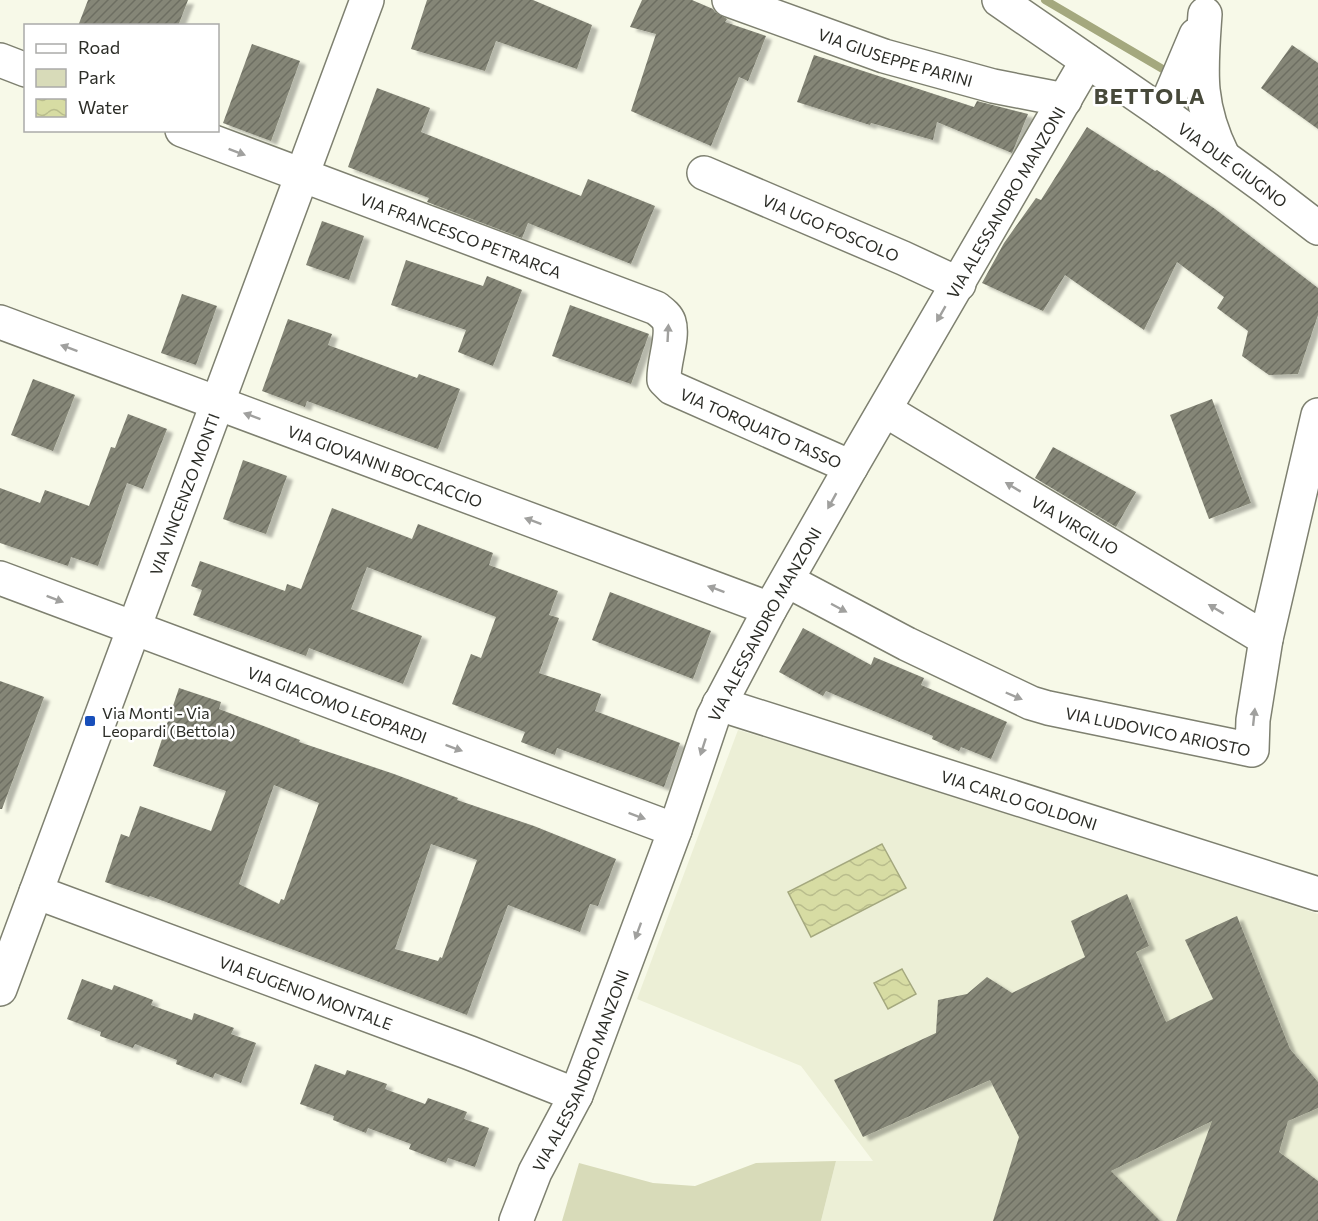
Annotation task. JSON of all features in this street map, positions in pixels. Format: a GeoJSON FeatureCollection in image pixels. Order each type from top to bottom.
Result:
{"type":"FeatureCollection","features":[{"type":"Feature","properties":{"kind":"street","name":"VIA VINCENZO MONTI"},"geometry":{"type":"LineString","coordinates":[[0,989],[367,0]]}},
{"type":"Feature","properties":{"kind":"street","name":"VIA GIUSEPPE PARINI"},"geometry":{"type":"LineString","coordinates":[[729,0],[884,56],[993,86],[1065,100]]}},
{"type":"Feature","properties":{"kind":"street","name":"VIA DUE GIUGNO"},"geometry":{"type":"LineString","coordinates":[[999,0],[1163,113],[1318,228]]}},
{"type":"Feature","properties":{"kind":"street"},"geometry":{"type":"LineString","coordinates":[[1163,113],[1207,7]]}},
{"type":"Feature","properties":{"kind":"street"},"geometry":{"type":"LineString","coordinates":[[1207,7],[1201,74],[1204,110],[1223,156]]}},
{"type":"Feature","properties":{"kind":"street"},"geometry":{"type":"LineString","coordinates":[[0,60],[24,69]]}},
{"type":"Feature","properties":{"kind":"street","name":"VIA ALESSANDRO MANZONI"},"geometry":{"type":"LineString","coordinates":[[516,1221],[535,1172],[576,1095],[675,831],[712,717],[851,467],[1087,61]]}},
{"type":"Feature","properties":{"kind":"street","name":"VIA FRANCESCO PETRARCA"},"geometry":{"type":"LineString","coordinates":[[187,132],[656,308],[665,316],[669,324],[670,334],[663,368],[664,380],[672,388]]}},
{"type":"Feature","properties":{"kind":"street","name":"VIA UGO FOSCOLO"},"geometry":{"type":"LineString","coordinates":[[704,173],[959,284]]}},
{"type":"Feature","properties":{"kind":"street","name":"VIA GIOVANNI BOCCACCIO"},"geometry":{"type":"LineString","coordinates":[[0,322],[770,609]]}},
{"type":"Feature","properties":{"kind":"street","name":"VIA TORQUATO TASSO"},"geometry":{"type":"LineString","coordinates":[[672,388],[851,467]]}},
{"type":"Feature","properties":{"kind":"street","name":"VIA VIRGILIO"},"geometry":{"type":"LineString","coordinates":[[885,410],[1266,639]]}},
{"type":"Feature","properties":{"kind":"street","name":"VIA LUDOVICO ARIOSTO"},"geometry":{"type":"LineString","coordinates":[[788,581],[907,644],[1031,703],[1252,750],[1253,720],[1266,639],[1318,415]]}},
{"type":"Feature","properties":{"kind":"street","name":"VIA GIACOMO LEOPARDI"},"geometry":{"type":"LineString","coordinates":[[0,578],[675,831]]}},
{"type":"Feature","properties":{"kind":"street","name":"VIA CARLO GOLDONI"},"geometry":{"type":"LineString","coordinates":[[719,704],[1318,894]]}},
{"type":"Feature","properties":{"kind":"street","name":"VIA EUGENIO MONTALE"},"geometry":{"type":"LineString","coordinates":[[36,892],[470,1053],[576,1095]]}},
{"type":"Feature","properties":{"kind":"shaded area"},"geometry":{"type":"Polygon","coordinates":[[[738,730],[989,804],[1318,914],[1318,1221],[821,1221],[836,1161],[873,1161],[801,1066],[637,999],[738,730]]]}},
{"type":"Feature","properties":{"kind":"green space"},"geometry":{"type":"Polygon","coordinates":[[[836,1161],[821,1221],[562,1221],[579,1163],[653,1183],[695,1186],[756,1163],[836,1161]]]}},
{"type":"Feature","properties":{"kind":"water"},"geometry":{"type":"Polygon","coordinates":[[[882,844],[906,888],[811,937],[788,892],[882,844]]]}},
{"type":"Feature","properties":{"kind":"water"},"geometry":{"type":"Polygon","coordinates":[[[902,969],[916,994],[888,1009],[874,983],[902,969]]]}},
{"type":"Feature","properties":{"kind":"building"},"geometry":{"type":"Polygon","coordinates":[[[88,0],[188,0],[179,24],[79,24],[88,0]]]}},
{"type":"Feature","properties":{"kind":"building"},"geometry":{"type":"Polygon","coordinates":[[[427,0],[533,0],[592,25],[577,69],[496,41],[485,71],[411,49],[427,0]]]}},
{"type":"Feature","properties":{"kind":"building"},"geometry":{"type":"Polygon","coordinates":[[[642,0],[692,0],[713,9],[727,19],[725,22],[766,36],[748,81],[739,77],[711,146],[631,111],[656,34],[630,27],[642,0]]]}},
{"type":"Feature","properties":{"kind":"building"},"geometry":{"type":"Polygon","coordinates":[[[252,44],[300,61],[271,141],[223,123],[252,44]]]}},
{"type":"Feature","properties":{"kind":"building"},"geometry":{"type":"Polygon","coordinates":[[[1292,45],[1318,63],[1318,129],[1261,88],[1292,45]]]}},
{"type":"Feature","properties":{"kind":"building"},"geometry":{"type":"Polygon","coordinates":[[[814,55],[974,107],[977,101],[1028,114],[1012,153],[937,122],[933,140],[871,123],[870,125],[797,102],[814,55]]]}},
{"type":"Feature","properties":{"kind":"building"},"geometry":{"type":"Polygon","coordinates":[[[377,88],[430,108],[421,132],[581,196],[588,179],[655,206],[631,264],[528,223],[522,238],[427,202],[429,198],[348,167],[377,88]]]}},
{"type":"Feature","properties":{"kind":"building"},"geometry":{"type":"Polygon","coordinates":[[[1087,127],[1215,209],[1318,288],[1318,315],[1298,374],[1269,375],[1242,356],[1248,331],[1217,308],[1224,297],[1177,262],[1144,330],[1065,275],[1043,311],[982,283],[1004,243],[1036,198],[1041,200],[1087,127]]]}},
{"type":"Feature","properties":{"kind":"building"},"geometry":{"type":"Polygon","coordinates":[[[322,221],[364,236],[349,280],[306,265],[322,221]]]}},
{"type":"Feature","properties":{"kind":"building"},"geometry":{"type":"Polygon","coordinates":[[[406,260],[483,286],[487,276],[522,290],[493,366],[458,352],[466,330],[391,305],[406,260]]]}},
{"type":"Feature","properties":{"kind":"building"},"geometry":{"type":"Polygon","coordinates":[[[182,294],[217,306],[196,365],[161,353],[182,294]]]}},
{"type":"Feature","properties":{"kind":"building"},"geometry":{"type":"Polygon","coordinates":[[[570,305],[649,334],[631,384],[552,356],[570,305]]]}},
{"type":"Feature","properties":{"kind":"building"},"geometry":{"type":"Polygon","coordinates":[[[288,319],[332,334],[328,345],[417,378],[419,374],[460,389],[438,449],[307,401],[305,407],[262,391],[288,319]]]}},
{"type":"Feature","properties":{"kind":"building"},"geometry":{"type":"Polygon","coordinates":[[[33,379],[75,395],[53,451],[11,435],[33,379]]]}},
{"type":"Feature","properties":{"kind":"building"},"geometry":{"type":"Polygon","coordinates":[[[1212,399],[1251,503],[1209,519],[1170,415],[1212,399]]]}},
{"type":"Feature","properties":{"kind":"building"},"geometry":{"type":"Polygon","coordinates":[[[128,414],[167,429],[143,489],[127,483],[98,566],[71,557],[68,566],[0,543],[0,488],[40,503],[45,490],[89,506],[111,447],[115,448],[128,414]]]}},
{"type":"Feature","properties":{"kind":"building"},"geometry":{"type":"Polygon","coordinates":[[[1053,447],[1136,492],[1116,527],[1035,478],[1053,447]]]}},
{"type":"Feature","properties":{"kind":"building"},"geometry":{"type":"Polygon","coordinates":[[[243,460],[287,476],[266,534],[223,519],[243,460]]]}},
{"type":"Feature","properties":{"kind":"building"},"geometry":{"type":"Polygon","coordinates":[[[332,508],[412,539],[418,524],[493,553],[489,565],[558,591],[549,615],[559,618],[539,673],[601,694],[595,711],[680,743],[664,787],[557,748],[555,755],[521,742],[525,732],[452,704],[471,654],[481,658],[496,617],[367,567],[351,609],[422,636],[403,684],[309,648],[306,656],[193,615],[202,590],[191,586],[200,561],[285,591],[287,584],[301,589],[332,508]]]}},
{"type":"Feature","properties":{"kind":"building"},"geometry":{"type":"Polygon","coordinates":[[[610,592],[711,631],[693,679],[592,640],[610,592]]]}},
{"type":"Feature","properties":{"kind":"building"},"geometry":{"type":"Polygon","coordinates":[[[803,628],[871,665],[874,657],[924,678],[921,685],[1007,722],[991,759],[961,747],[959,751],[932,739],[933,736],[826,691],[823,696],[779,672],[803,628]]]}},
{"type":"Feature","properties":{"kind":"building"},"geometry":{"type":"Polygon","coordinates":[[[0,681],[44,697],[2,809],[0,809],[0,681]]]}},
{"type":"Feature","properties":{"kind":"building"},"geometry":{"type":"Polygon","coordinates":[[[179,688],[221,702],[219,709],[300,740],[299,742],[394,774],[616,859],[598,906],[590,904],[580,932],[508,905],[467,1015],[150,896],[105,882],[121,834],[129,837],[140,806],[211,831],[226,791],[153,766],[179,688]],[[274,785],[239,884],[279,904],[281,899],[284,900],[319,803],[274,785]],[[431,844],[395,949],[438,961],[440,957],[442,958],[477,860],[431,844]]]}},
{"type":"Feature","properties":{"kind":"building"},"geometry":{"type":"Polygon","coordinates":[[[1127,894],[1149,946],[1136,952],[1166,1022],[1213,999],[1185,940],[1237,916],[1290,1049],[1318,1082],[1318,1108],[1288,1121],[1279,1152],[1318,1181],[1318,1221],[1176,1221],[1212,1121],[1111,1171],[1160,1221],[993,1221],[1019,1137],[990,1080],[863,1137],[834,1080],[936,1033],[938,1000],[967,994],[987,977],[1012,993],[1085,957],[1071,921],[1127,894]]]}},
{"type":"Feature","properties":{"kind":"building"},"geometry":{"type":"Polygon","coordinates":[[[82,979],[112,990],[114,985],[153,1000],[151,1005],[192,1020],[194,1013],[234,1028],[231,1034],[256,1043],[241,1083],[215,1073],[213,1078],[176,1064],[177,1060],[135,1044],[133,1048],[100,1036],[101,1032],[67,1019],[82,979]]]}},
{"type":"Feature","properties":{"kind":"building"},"geometry":{"type":"Polygon","coordinates":[[[315,1064],[345,1075],[347,1070],[387,1084],[385,1089],[425,1104],[428,1098],[467,1112],[464,1119],[489,1128],[475,1167],[448,1158],[446,1163],[409,1149],[411,1144],[368,1128],[366,1133],[333,1120],[334,1116],[300,1104],[315,1064]]]}},
{"type":"Feature","properties":{"kind":"waterway"},"geometry":{"type":"LineString","coordinates":[[1045,0],[1166,71]]}},
{"type":"Feature","properties":{"kind":"place","name":"Via Monti - Via Leopardi (Bettola)"},"geometry":{"type":"Point","coordinates":[90,721]}},
{"type":"Feature","properties":{"kind":"district","name":"BETTOLA"},"geometry":{"type":"Point","coordinates":[1150,95]}}]}
